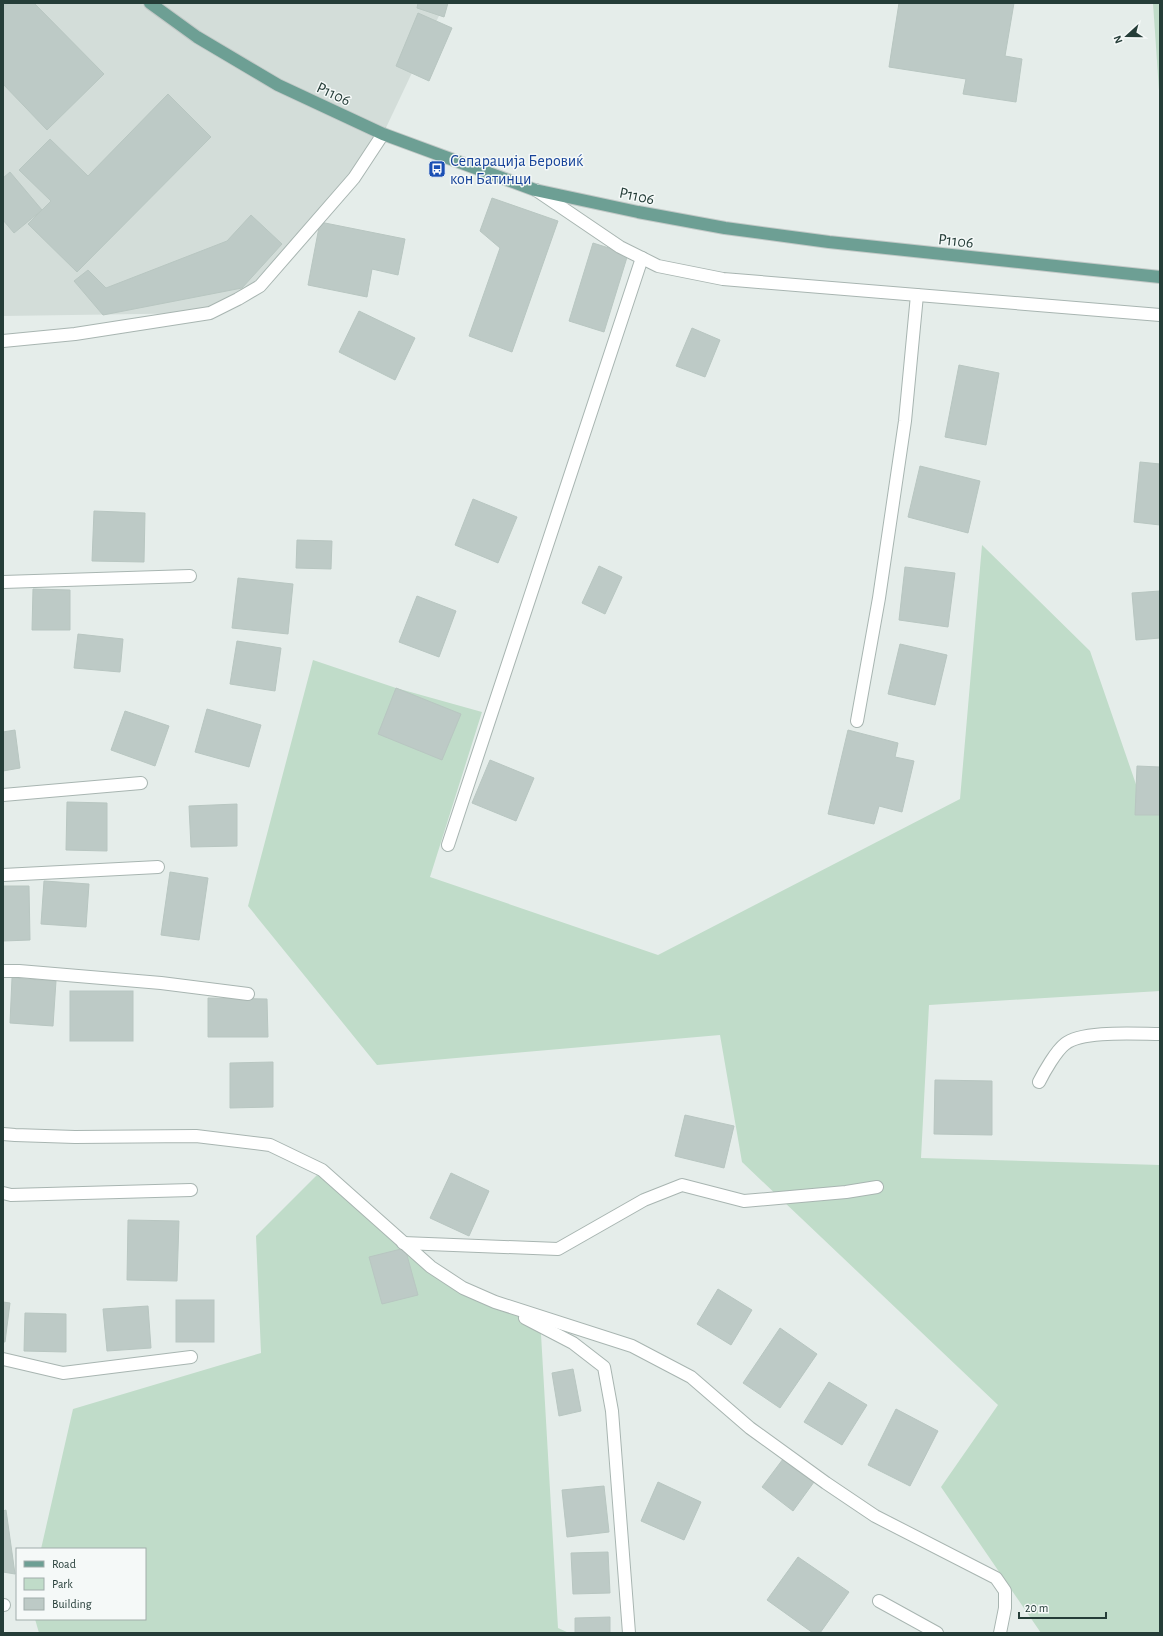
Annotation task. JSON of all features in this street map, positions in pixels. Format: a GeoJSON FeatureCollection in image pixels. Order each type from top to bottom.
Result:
{"type":"FeatureCollection","features":[{"type":"Feature","properties":{"kind":"main road","name":"P1106"},"geometry":{"type":"LineString","coordinates":[[150,3],[197,37],[278,85],[383,134],[535,190],[638,212],[725,228],[837,243],[1160,277]]}},
{"type":"Feature","properties":{"kind":"lane"},"geometry":{"type":"LineString","coordinates":[[3,340],[75,334],[210,313],[238,299],[260,286],[354,178],[383,134]]}},
{"type":"Feature","properties":{"kind":"lane"},"geometry":{"type":"LineString","coordinates":[[535,190],[620,247],[658,266],[723,279],[1160,315]]}},
{"type":"Feature","properties":{"kind":"lane"},"geometry":{"type":"LineString","coordinates":[[448,845],[642,258]]}},
{"type":"Feature","properties":{"kind":"lane"},"geometry":{"type":"LineString","coordinates":[[857,721],[879,598],[905,421],[917,295]]}},
{"type":"Feature","properties":{"kind":"lane"},"geometry":{"type":"LineString","coordinates":[[3,582],[190,576]]}},
{"type":"Feature","properties":{"kind":"lane"},"geometry":{"type":"LineString","coordinates":[[3,795],[141,783]]}},
{"type":"Feature","properties":{"kind":"lane"},"geometry":{"type":"LineString","coordinates":[[3,875],[158,867]]}},
{"type":"Feature","properties":{"kind":"lane"},"geometry":{"type":"LineString","coordinates":[[3,972],[19,971],[161,983],[248,994]]}},
{"type":"Feature","properties":{"kind":"lane"},"geometry":{"type":"LineString","coordinates":[[1039,1082],[1053,1059],[1065,1044],[1070,1041],[1081,1037],[1110,1033],[1160,1034]]}},
{"type":"Feature","properties":{"kind":"lane"},"geometry":{"type":"LineString","coordinates":[[3,1134],[75,1137],[196,1136],[270,1145],[322,1170],[431,1267],[463,1288],[495,1302],[573,1343],[604,1367],[612,1411],[629,1633]]}},
{"type":"Feature","properties":{"kind":"lane"},"geometry":{"type":"LineString","coordinates":[[403,1243],[558,1249],[644,1200],[682,1185],[744,1201],[846,1192],[878,1187]]}},
{"type":"Feature","properties":{"kind":"lane"},"geometry":{"type":"LineString","coordinates":[[3,1193],[11,1195],[191,1190]]}},
{"type":"Feature","properties":{"kind":"lane"},"geometry":{"type":"LineString","coordinates":[[495,1302],[632,1346],[691,1377],[750,1428],[826,1483],[875,1516],[996,1578],[1005,1591],[1005,1608],[1000,1633]]}},
{"type":"Feature","properties":{"kind":"lane"},"geometry":{"type":"LineString","coordinates":[[3,1359],[63,1373],[191,1357]]}},
{"type":"Feature","properties":{"kind":"lane"},"geometry":{"type":"LineString","coordinates":[[879,1601],[937,1633]]}},
{"type":"Feature","properties":{"kind":"shaded area"},"geometry":{"type":"Polygon","coordinates":[[[3,3],[445,3],[383,134],[260,286],[210,313],[3,316],[3,3]]]}},
{"type":"Feature","properties":{"kind":"green space"},"geometry":{"type":"Polygon","coordinates":[[[1153,3],[1160,3],[1160,105],[1153,3]]]}},
{"type":"Feature","properties":{"kind":"green space"},"geometry":{"type":"Polygon","coordinates":[[[982,545],[1090,651],[1139,793],[1160,804],[1160,991],[929,1005],[921,1158],[1160,1165],[1160,1633],[1041,1633],[941,1487],[998,1405],[742,1162],[720,1035],[377,1065],[248,906],[313,660],[396,688],[482,712],[430,877],[658,955],[960,799],[982,545]]]}},
{"type":"Feature","properties":{"kind":"green space"},"geometry":{"type":"Polygon","coordinates":[[[322,1170],[431,1267],[540,1317],[558,1628],[569,1633],[39,1633],[35,1620],[146,1620],[146,1548],[41,1548],[73,1409],[261,1353],[256,1236],[322,1170]]]}},
{"type":"Feature","properties":{"kind":"building"},"geometry":{"type":"Polygon","coordinates":[[[3,3],[34,3],[104,74],[47,130],[3,84],[3,3]]]}},
{"type":"Feature","properties":{"kind":"building"},"geometry":{"type":"Polygon","coordinates":[[[418,3],[448,3],[444,17],[417,8],[418,3]]]}},
{"type":"Feature","properties":{"kind":"building"},"geometry":{"type":"Polygon","coordinates":[[[899,3],[1014,3],[1005,56],[1022,59],[1016,102],[963,94],[966,79],[889,67],[899,3]]]}},
{"type":"Feature","properties":{"kind":"building"},"geometry":{"type":"Polygon","coordinates":[[[418,13],[452,28],[429,81],[396,66],[418,13]]]}},
{"type":"Feature","properties":{"kind":"building"},"geometry":{"type":"Polygon","coordinates":[[[168,94],[211,137],[77,272],[28,224],[51,201],[19,170],[50,139],[88,176],[168,94]]]}},
{"type":"Feature","properties":{"kind":"building"},"geometry":{"type":"Polygon","coordinates":[[[10,172],[42,210],[14,233],[3,220],[3,178],[10,172]]]}},
{"type":"Feature","properties":{"kind":"building"},"geometry":{"type":"Polygon","coordinates":[[[492,198],[558,221],[512,352],[469,336],[500,248],[480,231],[492,198]]]}},
{"type":"Feature","properties":{"kind":"building"},"geometry":{"type":"Polygon","coordinates":[[[251,215],[282,244],[242,288],[103,315],[74,281],[88,270],[106,288],[227,241],[251,215]]]}},
{"type":"Feature","properties":{"kind":"building"},"geometry":{"type":"Polygon","coordinates":[[[320,222],[405,239],[398,275],[372,269],[367,297],[308,285],[320,222]]]}},
{"type":"Feature","properties":{"kind":"building"},"geometry":{"type":"Polygon","coordinates":[[[593,243],[628,254],[604,332],[569,321],[593,243]]]}},
{"type":"Feature","properties":{"kind":"building"},"geometry":{"type":"Polygon","coordinates":[[[359,311],[415,338],[395,380],[339,352],[359,311]]]}},
{"type":"Feature","properties":{"kind":"building"},"geometry":{"type":"Polygon","coordinates":[[[692,328],[720,340],[705,377],[676,366],[692,328]]]}},
{"type":"Feature","properties":{"kind":"building"},"geometry":{"type":"Polygon","coordinates":[[[959,365],[999,373],[986,445],[945,437],[959,365]]]}},
{"type":"Feature","properties":{"kind":"building"},"geometry":{"type":"Polygon","coordinates":[[[1140,462],[1160,464],[1160,525],[1134,522],[1140,462]]]}},
{"type":"Feature","properties":{"kind":"building"},"geometry":{"type":"Polygon","coordinates":[[[920,466],[980,481],[968,533],[908,517],[920,466]]]}},
{"type":"Feature","properties":{"kind":"building"},"geometry":{"type":"Polygon","coordinates":[[[473,499],[517,517],[498,563],[455,545],[473,499]]]}},
{"type":"Feature","properties":{"kind":"building"},"geometry":{"type":"Polygon","coordinates":[[[94,511],[145,513],[144,562],[92,561],[94,511]]]}},
{"type":"Feature","properties":{"kind":"building"},"geometry":{"type":"Polygon","coordinates":[[[297,540],[332,541],[331,569],[296,568],[297,540]]]}},
{"type":"Feature","properties":{"kind":"building"},"geometry":{"type":"Polygon","coordinates":[[[599,566],[622,577],[605,614],[582,603],[599,566]]]}},
{"type":"Feature","properties":{"kind":"building"},"geometry":{"type":"Polygon","coordinates":[[[905,567],[955,573],[948,627],[899,620],[905,567]]]}},
{"type":"Feature","properties":{"kind":"building"},"geometry":{"type":"Polygon","coordinates":[[[238,578],[293,584],[288,634],[232,628],[238,578]]]}},
{"type":"Feature","properties":{"kind":"building"},"geometry":{"type":"Polygon","coordinates":[[[33,589],[70,590],[70,630],[32,630],[33,589]]]}},
{"type":"Feature","properties":{"kind":"building"},"geometry":{"type":"Polygon","coordinates":[[[1160,591],[1160,638],[1136,640],[1132,593],[1160,591]]]}},
{"type":"Feature","properties":{"kind":"building"},"geometry":{"type":"Polygon","coordinates":[[[417,596],[456,611],[439,657],[399,642],[417,596]]]}},
{"type":"Feature","properties":{"kind":"building"},"geometry":{"type":"Polygon","coordinates":[[[78,634],[123,639],[120,672],[74,668],[78,634]]]}},
{"type":"Feature","properties":{"kind":"building"},"geometry":{"type":"Polygon","coordinates":[[[237,641],[281,648],[275,691],[230,684],[237,641]]]}},
{"type":"Feature","properties":{"kind":"building"},"geometry":{"type":"Polygon","coordinates":[[[900,644],[947,655],[935,705],[888,694],[900,644]]]}},
{"type":"Feature","properties":{"kind":"building"},"geometry":{"type":"Polygon","coordinates":[[[396,688],[461,714],[442,760],[378,734],[396,688]]]}},
{"type":"Feature","properties":{"kind":"building"},"geometry":{"type":"Polygon","coordinates":[[[207,709],[261,725],[249,767],[195,752],[207,709]]]}},
{"type":"Feature","properties":{"kind":"building"},"geometry":{"type":"Polygon","coordinates":[[[125,711],[169,726],[155,766],[111,750],[125,711]]]}},
{"type":"Feature","properties":{"kind":"building"},"geometry":{"type":"Polygon","coordinates":[[[15,730],[20,768],[3,771],[3,732],[15,730]]]}},
{"type":"Feature","properties":{"kind":"building"},"geometry":{"type":"Polygon","coordinates":[[[848,730],[898,743],[895,757],[914,761],[902,812],[879,806],[874,824],[828,814],[848,730]]]}},
{"type":"Feature","properties":{"kind":"building"},"geometry":{"type":"Polygon","coordinates":[[[490,760],[534,778],[516,821],[472,803],[490,760]]]}},
{"type":"Feature","properties":{"kind":"building"},"geometry":{"type":"Polygon","coordinates":[[[1137,766],[1160,767],[1160,815],[1135,815],[1137,766]]]}},
{"type":"Feature","properties":{"kind":"building"},"geometry":{"type":"Polygon","coordinates":[[[67,802],[107,803],[107,851],[66,850],[67,802]]]}},
{"type":"Feature","properties":{"kind":"building"},"geometry":{"type":"Polygon","coordinates":[[[237,804],[237,846],[191,847],[189,806],[237,804]]]}},
{"type":"Feature","properties":{"kind":"building"},"geometry":{"type":"Polygon","coordinates":[[[170,872],[208,878],[199,940],[161,935],[170,872]]]}},
{"type":"Feature","properties":{"kind":"building"},"geometry":{"type":"Polygon","coordinates":[[[44,881],[89,884],[86,927],[41,924],[44,881]]]}},
{"type":"Feature","properties":{"kind":"building"},"geometry":{"type":"Polygon","coordinates":[[[3,886],[29,886],[30,940],[3,941],[3,886]]]}},
{"type":"Feature","properties":{"kind":"building"},"geometry":{"type":"Polygon","coordinates":[[[12,978],[56,981],[53,1026],[10,1023],[12,978]]]}},
{"type":"Feature","properties":{"kind":"building"},"geometry":{"type":"Polygon","coordinates":[[[70,991],[133,991],[133,1041],[70,1041],[70,991]]]}},
{"type":"Feature","properties":{"kind":"building"},"geometry":{"type":"Polygon","coordinates":[[[208,998],[267,999],[268,1037],[208,1037],[208,998]]]}},
{"type":"Feature","properties":{"kind":"building"},"geometry":{"type":"Polygon","coordinates":[[[273,1062],[273,1107],[230,1108],[230,1063],[273,1062]]]}},
{"type":"Feature","properties":{"kind":"building"},"geometry":{"type":"Polygon","coordinates":[[[935,1080],[992,1081],[992,1135],[934,1134],[935,1080]]]}},
{"type":"Feature","properties":{"kind":"building"},"geometry":{"type":"Polygon","coordinates":[[[685,1115],[734,1126],[724,1168],[675,1156],[685,1115]]]}},
{"type":"Feature","properties":{"kind":"building"},"geometry":{"type":"Polygon","coordinates":[[[451,1173],[489,1191],[469,1236],[430,1218],[451,1173]]]}},
{"type":"Feature","properties":{"kind":"building"},"geometry":{"type":"Polygon","coordinates":[[[128,1220],[179,1221],[177,1281],[127,1280],[128,1220]]]}},
{"type":"Feature","properties":{"kind":"building"},"geometry":{"type":"Polygon","coordinates":[[[405,1248],[418,1295],[382,1304],[369,1257],[405,1248]]]}},
{"type":"Feature","properties":{"kind":"building"},"geometry":{"type":"Polygon","coordinates":[[[718,1289],[752,1310],[731,1345],[697,1324],[718,1289]]]}},
{"type":"Feature","properties":{"kind":"building"},"geometry":{"type":"Polygon","coordinates":[[[176,1300],[214,1300],[214,1342],[176,1342],[176,1300]]]}},
{"type":"Feature","properties":{"kind":"building"},"geometry":{"type":"Polygon","coordinates":[[[3,1302],[10,1303],[5,1342],[3,1342],[3,1302]]]}},
{"type":"Feature","properties":{"kind":"building"},"geometry":{"type":"Polygon","coordinates":[[[148,1306],[151,1348],[107,1351],[103,1309],[148,1306]]]}},
{"type":"Feature","properties":{"kind":"building"},"geometry":{"type":"Polygon","coordinates":[[[25,1313],[66,1314],[66,1352],[24,1351],[25,1313]]]}},
{"type":"Feature","properties":{"kind":"building"},"geometry":{"type":"Polygon","coordinates":[[[780,1328],[817,1354],[780,1408],[743,1383],[780,1328]]]}},
{"type":"Feature","properties":{"kind":"building"},"geometry":{"type":"Polygon","coordinates":[[[573,1369],[581,1411],[559,1416],[552,1373],[573,1369]]]}},
{"type":"Feature","properties":{"kind":"building"},"geometry":{"type":"Polygon","coordinates":[[[829,1382],[867,1405],[842,1445],[804,1422],[829,1382]]]}},
{"type":"Feature","properties":{"kind":"building"},"geometry":{"type":"Polygon","coordinates":[[[896,1409],[938,1431],[910,1486],[868,1465],[896,1409]]]}},
{"type":"Feature","properties":{"kind":"building"},"geometry":{"type":"Polygon","coordinates":[[[783,1459],[814,1482],[793,1511],[762,1487],[783,1459]]]}},
{"type":"Feature","properties":{"kind":"building"},"geometry":{"type":"Polygon","coordinates":[[[658,1482],[701,1502],[684,1540],[641,1521],[658,1482]]]}},
{"type":"Feature","properties":{"kind":"building"},"geometry":{"type":"Polygon","coordinates":[[[604,1486],[609,1532],[567,1537],[562,1490],[604,1486]]]}},
{"type":"Feature","properties":{"kind":"building"},"geometry":{"type":"Polygon","coordinates":[[[6,1510],[15,1574],[3,1572],[3,1511],[6,1510]]]}},
{"type":"Feature","properties":{"kind":"building"},"geometry":{"type":"Polygon","coordinates":[[[608,1552],[610,1593],[573,1594],[571,1553],[608,1552]]]}},
{"type":"Feature","properties":{"kind":"building"},"geometry":{"type":"Polygon","coordinates":[[[798,1557],[849,1592],[820,1633],[813,1633],[767,1600],[798,1557]]]}},
{"type":"Feature","properties":{"kind":"building"},"geometry":{"type":"Polygon","coordinates":[[[610,1617],[610,1633],[575,1633],[575,1618],[610,1617]]]}},
{"type":"Feature","properties":{"kind":"place","name":"Сепарација Беровиќ кон Батинци"},"geometry":{"type":"Point","coordinates":[437,169]}}]}
